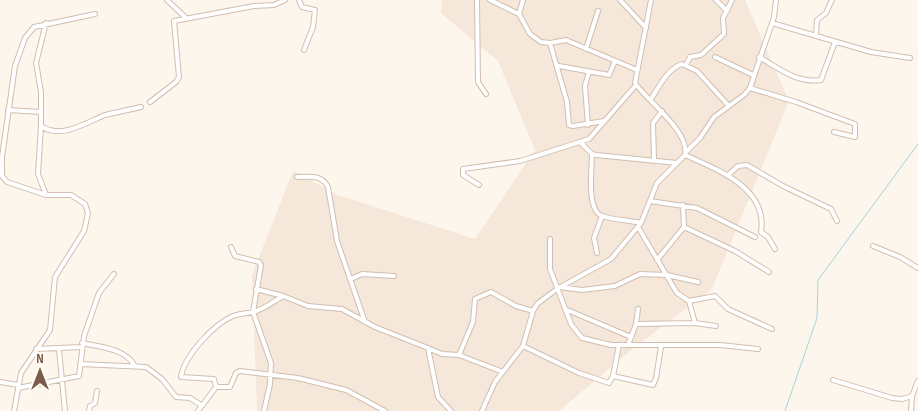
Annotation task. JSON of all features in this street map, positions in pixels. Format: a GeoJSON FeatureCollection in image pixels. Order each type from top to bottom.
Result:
{"type":"FeatureCollection","features":[{"type":"Feature","properties":{"kind":"street"},"geometry":{"type":"LineString","coordinates":[[167,0],[186,18]]}},
{"type":"Feature","properties":{"kind":"street"},"geometry":{"type":"LineString","coordinates":[[150,102],[176,82],[179,77],[173,24],[186,18],[254,6],[274,5],[285,0]]}},
{"type":"Feature","properties":{"kind":"street"},"geometry":{"type":"LineString","coordinates":[[299,0],[302,7],[316,10],[304,50]]}},
{"type":"Feature","properties":{"kind":"street"},"geometry":{"type":"LineString","coordinates":[[477,0],[478,82],[486,94]]}},
{"type":"Feature","properties":{"kind":"street"},"geometry":{"type":"LineString","coordinates":[[490,0],[520,14],[535,38],[550,43],[565,39],[636,70]]}},
{"type":"Feature","properties":{"kind":"street"},"geometry":{"type":"LineString","coordinates":[[520,14],[523,0]]}},
{"type":"Feature","properties":{"kind":"street"},"geometry":{"type":"LineString","coordinates":[[620,0],[646,28]]}},
{"type":"Feature","properties":{"kind":"street"},"geometry":{"type":"LineString","coordinates":[[479,185],[464,175],[464,169],[520,161],[580,143],[596,133],[636,85],[636,70],[651,0]]}},
{"type":"Feature","properties":{"kind":"street"},"geometry":{"type":"LineString","coordinates":[[716,0],[727,11]]}},
{"type":"Feature","properties":{"kind":"street"},"geometry":{"type":"LineString","coordinates":[[686,65],[690,57],[701,54],[724,34],[723,18],[732,0]]}},
{"type":"Feature","properties":{"kind":"street"},"geometry":{"type":"LineString","coordinates":[[482,411],[490,390],[523,346],[533,311],[541,300],[558,288],[611,259],[639,225],[657,183],[700,138],[711,120],[728,105],[744,95],[750,88],[772,23],[776,0]]}},
{"type":"Feature","properties":{"kind":"street"},"geometry":{"type":"LineString","coordinates":[[816,35],[817,20],[826,13],[832,0]]}},
{"type":"Feature","properties":{"kind":"street"},"geometry":{"type":"LineString","coordinates":[[586,49],[598,12]]}},
{"type":"Feature","properties":{"kind":"street"},"geometry":{"type":"LineString","coordinates":[[14,411],[18,387],[25,366],[36,349],[44,341],[52,320],[55,277],[84,232],[88,213],[85,204],[72,195],[46,195],[7,182],[2,176],[2,157],[16,60],[25,38],[34,26],[46,22],[95,14]]}},
{"type":"Feature","properties":{"kind":"street"},"geometry":{"type":"LineString","coordinates":[[46,22],[36,63],[41,92],[38,174],[46,195]]}},
{"type":"Feature","properties":{"kind":"street"},"geometry":{"type":"LineString","coordinates":[[772,23],[871,52],[910,58]]}},
{"type":"Feature","properties":{"kind":"street"},"geometry":{"type":"LineString","coordinates":[[759,57],[789,75],[809,81],[821,80],[835,42]]}},
{"type":"Feature","properties":{"kind":"street"},"geometry":{"type":"LineString","coordinates":[[550,43],[568,102],[569,124],[573,126],[605,121]]}},
{"type":"Feature","properties":{"kind":"street"},"geometry":{"type":"LineString","coordinates":[[715,57],[753,75]]}},
{"type":"Feature","properties":{"kind":"street"},"geometry":{"type":"LineString","coordinates":[[558,66],[608,75],[615,61]]}},
{"type":"Feature","properties":{"kind":"street"},"geometry":{"type":"LineString","coordinates":[[651,100],[674,68],[686,65],[704,76],[728,105]]}},
{"type":"Feature","properties":{"kind":"street"},"geometry":{"type":"LineString","coordinates":[[588,124],[584,86],[590,72]]}},
{"type":"Feature","properties":{"kind":"street"},"geometry":{"type":"LineString","coordinates":[[636,85],[662,111],[681,138],[685,153],[728,175],[743,187],[756,202],[763,218],[761,232],[767,236],[775,249]]}},
{"type":"Feature","properties":{"kind":"street"},"geometry":{"type":"LineString","coordinates":[[750,88],[796,102],[855,124],[855,137],[834,132]]}},
{"type":"Feature","properties":{"kind":"street"},"geometry":{"type":"LineString","coordinates":[[41,126],[54,130],[76,128],[105,115],[141,107]]}},
{"type":"Feature","properties":{"kind":"street"},"geometry":{"type":"LineString","coordinates":[[8,110],[41,112]]}},
{"type":"Feature","properties":{"kind":"street"},"geometry":{"type":"LineString","coordinates":[[654,159],[653,123],[662,111]]}},
{"type":"Feature","properties":{"kind":"street"},"geometry":{"type":"LineString","coordinates":[[580,143],[592,154],[654,159],[677,164]]}},
{"type":"Feature","properties":{"kind":"street"},"geometry":{"type":"LineString","coordinates":[[592,154],[591,196],[595,210],[602,216],[639,225],[677,293],[689,301],[695,323]]}},
{"type":"Feature","properties":{"kind":"street"},"geometry":{"type":"LineString","coordinates":[[728,175],[738,166],[747,165],[783,186],[831,209],[838,221]]}},
{"type":"Feature","properties":{"kind":"street"},"geometry":{"type":"LineString","coordinates":[[297,177],[318,177],[324,180],[328,187],[336,236],[365,322]]}},
{"type":"Feature","properties":{"kind":"street"},"geometry":{"type":"LineString","coordinates":[[650,201],[697,208],[755,237]]}},
{"type":"Feature","properties":{"kind":"street"},"geometry":{"type":"LineString","coordinates":[[657,260],[684,227],[683,205]]}},
{"type":"Feature","properties":{"kind":"street"},"geometry":{"type":"LineString","coordinates":[[597,253],[594,238],[602,216]]}},
{"type":"Feature","properties":{"kind":"street"},"geometry":{"type":"LineString","coordinates":[[684,227],[735,251],[769,272]]}},
{"type":"Feature","properties":{"kind":"street"},"geometry":{"type":"LineString","coordinates":[[550,239],[549,264],[571,324],[582,338],[593,342],[628,346],[720,345],[758,349]]}},
{"type":"Feature","properties":{"kind":"street"},"geometry":{"type":"LineString","coordinates":[[873,246],[900,257],[918,268]]}},
{"type":"Feature","properties":{"kind":"street"},"geometry":{"type":"LineString","coordinates":[[231,247],[235,256],[260,263],[253,312],[269,356],[271,374],[264,411]]}},
{"type":"Feature","properties":{"kind":"street"},"geometry":{"type":"LineString","coordinates":[[0,382],[18,387],[79,376],[81,345],[99,293],[114,274]]}},
{"type":"Feature","properties":{"kind":"street"},"geometry":{"type":"LineString","coordinates":[[351,279],[362,274],[394,276]]}},
{"type":"Feature","properties":{"kind":"street"},"geometry":{"type":"LineString","coordinates":[[558,288],[586,290],[615,286],[636,275],[668,275],[698,282]]}},
{"type":"Feature","properties":{"kind":"street"},"geometry":{"type":"LineString","coordinates":[[256,289],[283,296],[308,306],[342,310],[365,322],[442,354],[459,355],[503,372]]}},
{"type":"Feature","properties":{"kind":"street"},"geometry":{"type":"LineString","coordinates":[[459,355],[473,322],[474,302],[477,298],[491,292],[511,303],[533,311]]}},
{"type":"Feature","properties":{"kind":"street"},"geometry":{"type":"LineString","coordinates":[[216,388],[214,379],[182,378],[182,372],[194,351],[216,327],[232,316],[253,312],[283,296]]}},
{"type":"Feature","properties":{"kind":"street"},"geometry":{"type":"LineString","coordinates":[[689,301],[715,296],[728,310],[772,329]]}},
{"type":"Feature","properties":{"kind":"street"},"geometry":{"type":"LineString","coordinates":[[565,309],[632,336]]}},
{"type":"Feature","properties":{"kind":"street"},"geometry":{"type":"LineString","coordinates":[[628,346],[636,324],[638,309]]}},
{"type":"Feature","properties":{"kind":"street"},"geometry":{"type":"LineString","coordinates":[[636,324],[695,323],[716,326]]}},
{"type":"Feature","properties":{"kind":"street"},"geometry":{"type":"LineString","coordinates":[[44,341],[49,349]]}},
{"type":"Feature","properties":{"kind":"street"},"geometry":{"type":"LineString","coordinates":[[36,349],[59,350],[81,345],[123,353],[130,358],[135,366]]}},
{"type":"Feature","properties":{"kind":"street"},"geometry":{"type":"LineString","coordinates":[[523,346],[603,382],[610,382],[619,345]]}},
{"type":"Feature","properties":{"kind":"street"},"geometry":{"type":"LineString","coordinates":[[613,376],[653,385],[661,347]]}},
{"type":"Feature","properties":{"kind":"street"},"geometry":{"type":"LineString","coordinates":[[428,348],[438,398],[451,411]]}},
{"type":"Feature","properties":{"kind":"street"},"geometry":{"type":"LineString","coordinates":[[59,350],[65,411]]}},
{"type":"Feature","properties":{"kind":"street"},"geometry":{"type":"LineString","coordinates":[[80,364],[146,367],[156,373],[176,397],[190,398],[201,405]]}},
{"type":"Feature","properties":{"kind":"street"},"geometry":{"type":"LineString","coordinates":[[198,411],[216,388],[230,387],[239,371],[298,378],[346,390],[385,411]]}},
{"type":"Feature","properties":{"kind":"street"},"geometry":{"type":"LineString","coordinates":[[834,380],[897,399],[912,398],[918,402]]}},
{"type":"Feature","properties":{"kind":"street"},"geometry":{"type":"LineString","coordinates":[[911,411],[912,398],[918,381]]}},
{"type":"Feature","properties":{"kind":"street"},"geometry":{"type":"LineString","coordinates":[[89,411],[90,406],[95,403],[97,391]]}},
{"type":"Feature","properties":{"kind":"shaded area"},"geometry":{"type":"Polygon","coordinates":[[[442,0],[745,0],[789,101],[712,289],[625,355],[559,411],[257,411],[252,275],[293,171],[338,195],[475,239],[535,150],[498,61],[441,13],[442,0]]]}},
{"type":"Feature","properties":{"kind":"waterway"},"geometry":{"type":"LineString","coordinates":[[785,411],[817,318],[818,280],[918,144]]}}]}
